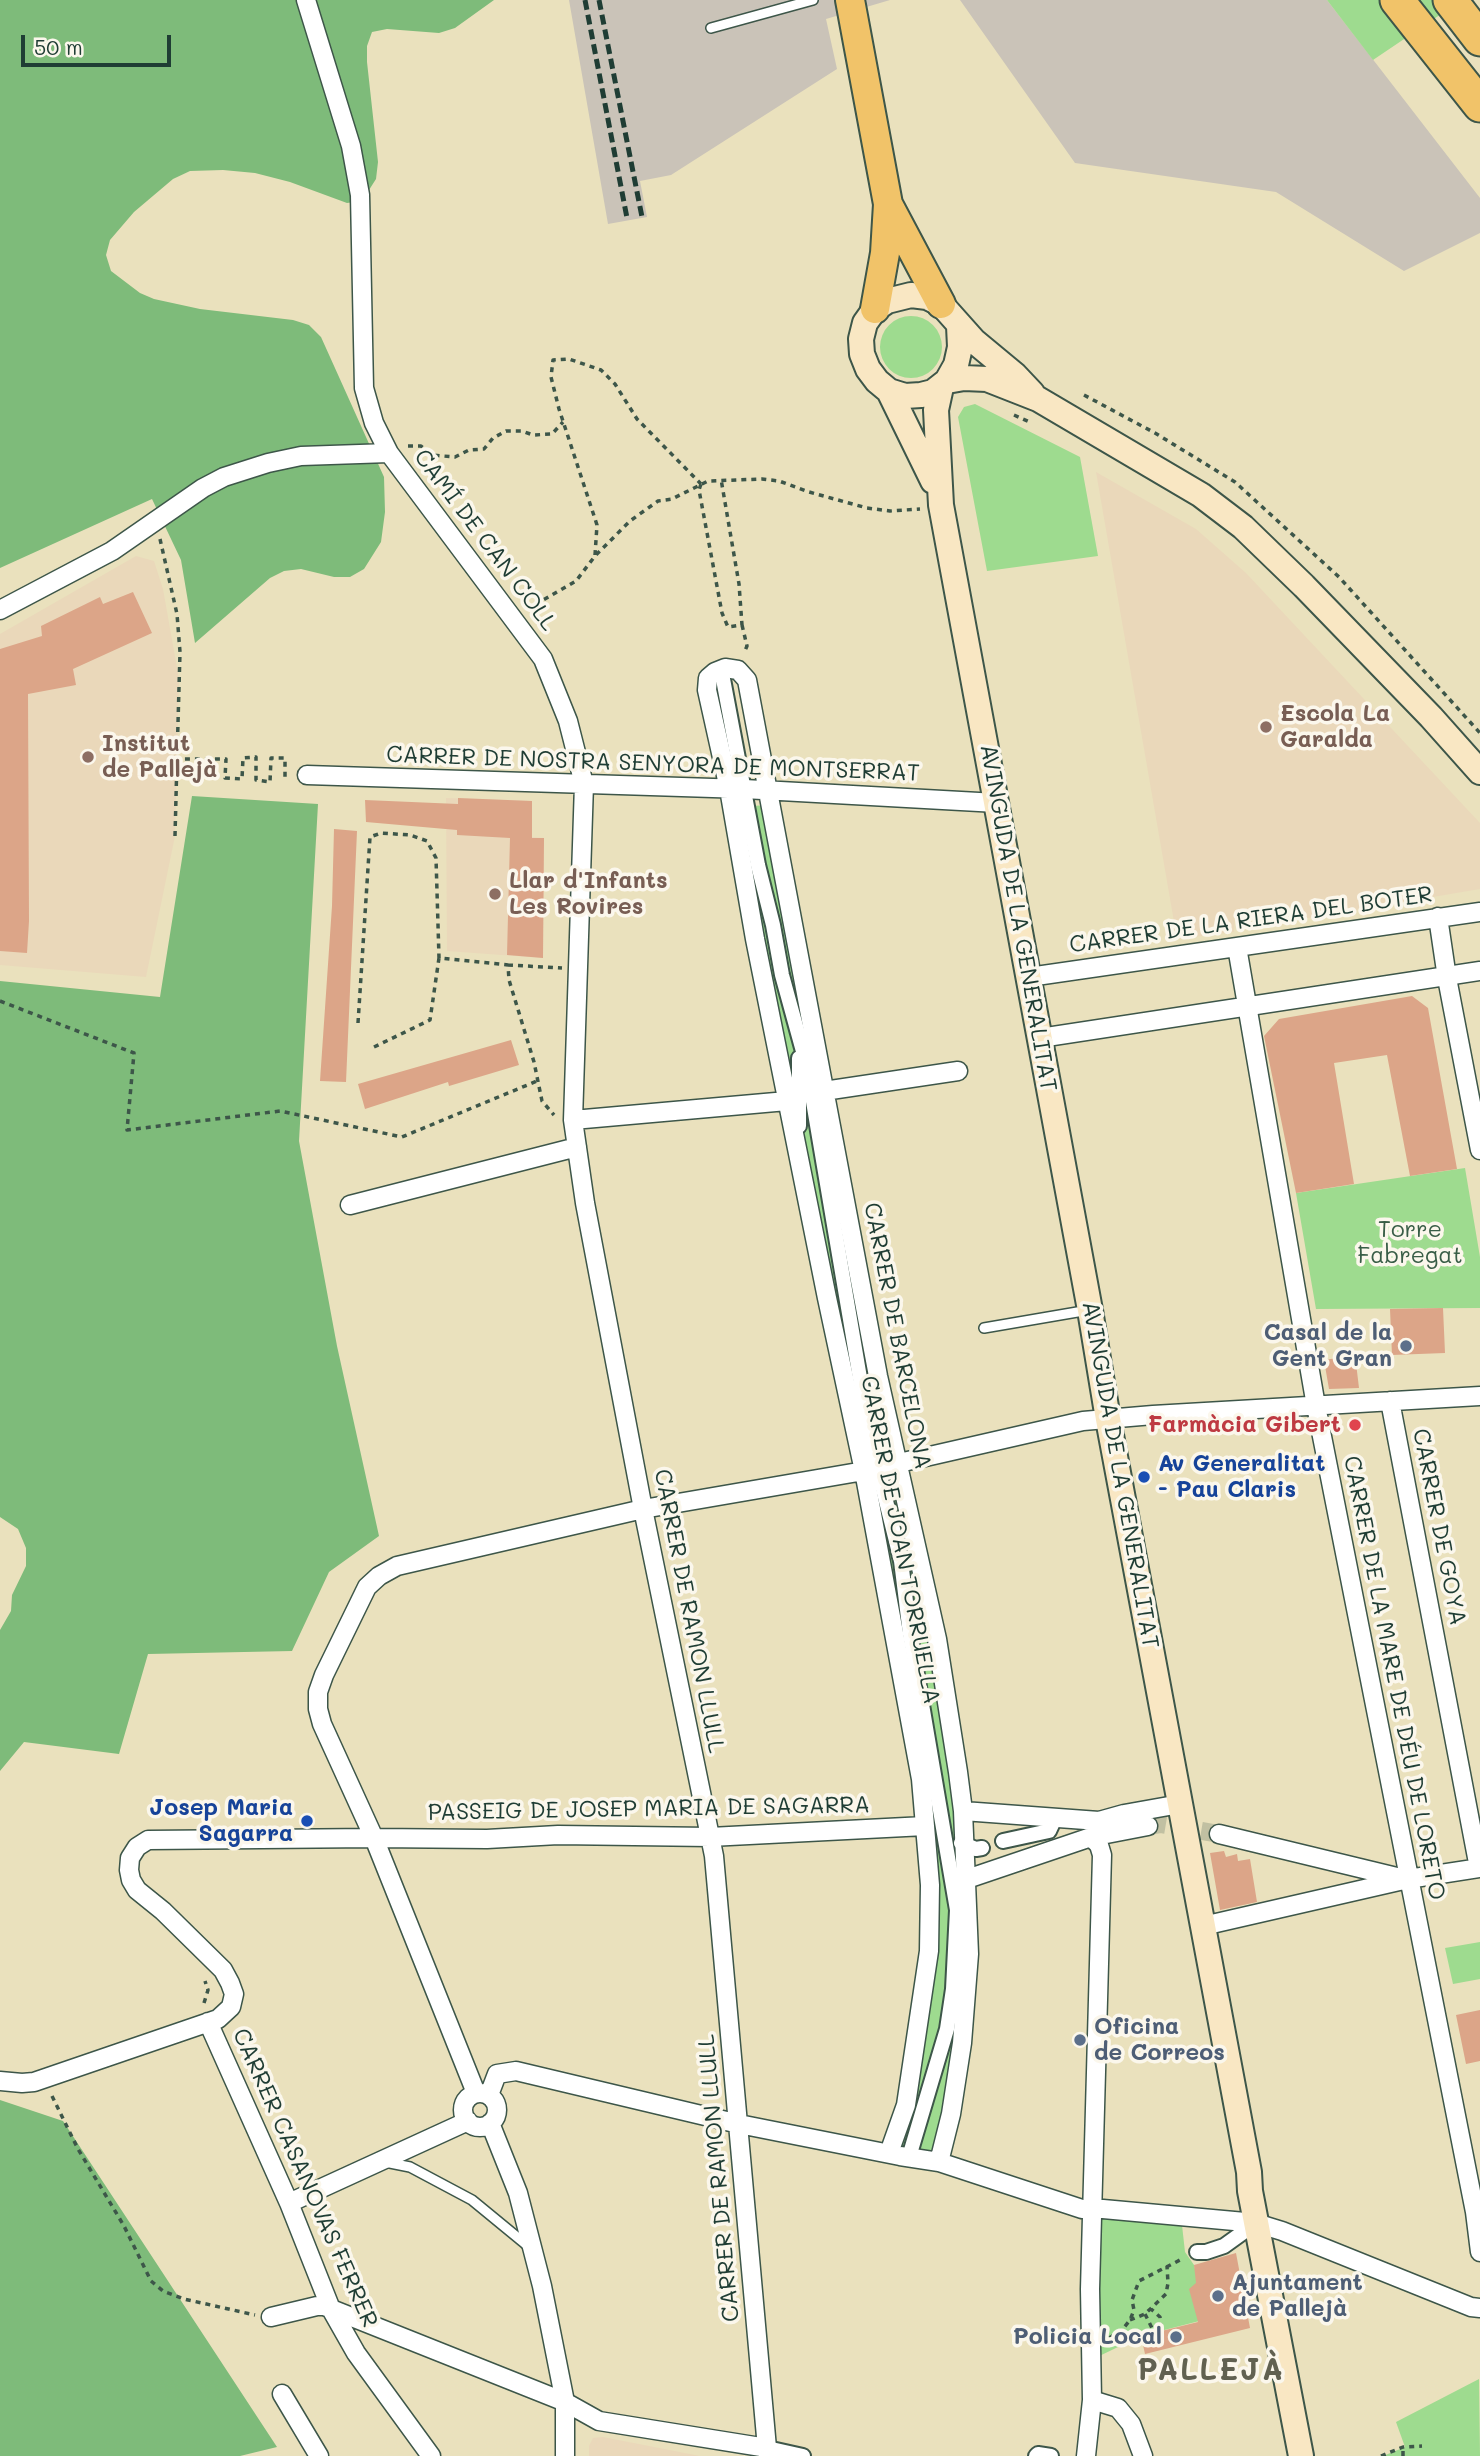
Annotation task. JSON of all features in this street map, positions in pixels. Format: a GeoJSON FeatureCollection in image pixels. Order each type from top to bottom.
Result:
{"type":"FeatureCollection","features":[{"type":"Feature","properties":{"kind":"highway"},"geometry":{"type":"LineString","coordinates":[[1397,0],[1480,105]]}},
{"type":"Feature","properties":{"kind":"highway"},"geometry":{"type":"LineString","coordinates":[[1450,0],[1480,39]]}},
{"type":"Feature","properties":{"kind":"main road"},"geometry":{"type":"LineString","coordinates":[[850,0],[888,204],[885,253],[875,309],[865,323],[862,339],[862,354],[867,369],[889,391],[905,396],[921,395],[964,378],[987,379],[1038,399],[1201,495],[1243,527],[1333,615],[1480,772]]}},
{"type":"Feature","properties":{"kind":"main road"},"geometry":{"type":"LineString","coordinates":[[888,204],[941,304]]}},
{"type":"Feature","properties":{"kind":"main road"},"geometry":{"type":"LineString","coordinates":[[875,309],[897,297],[926,297],[941,304],[953,315],[959,326],[959,356],[944,384],[936,410],[940,500]]}},
{"type":"Feature","properties":{"kind":"main road"},"geometry":{"type":"LineString","coordinates":[[959,326],[1038,399]]}},
{"type":"Feature","properties":{"kind":"main road"},"geometry":{"type":"LineString","coordinates":[[889,391],[940,500]]}},
{"type":"Feature","properties":{"kind":"main road","name":"AVINGUDA DE LA GENERALITAT"},"geometry":{"type":"LineString","coordinates":[[940,500],[1301,2456]]}},
{"type":"Feature","properties":{"kind":"street"},"geometry":{"type":"LineString","coordinates":[[306,0],[354,158],[360,195],[364,388],[374,423],[389,453]]}},
{"type":"Feature","properties":{"kind":"street","name":"CAMÍ DE CAN COLL"},"geometry":{"type":"LineString","coordinates":[[0,610],[103,556],[203,488],[224,477],[268,463],[313,455],[389,453],[543,659],[568,721],[584,784]]}},
{"type":"Feature","properties":{"kind":"street"},"geometry":{"type":"LineString","coordinates":[[731,674],[725,668],[715,671],[708,678],[707,690],[736,789],[807,1066],[845,1269],[835,1291]]}},
{"type":"Feature","properties":{"kind":"street","name":"CARRER DE BARCELONA"},"geometry":{"type":"LineString","coordinates":[[731,674],[747,680],[878,1376],[937,1639],[963,1811],[957,1852],[967,1879],[969,1954],[962,2043],[951,2114],[939,2162]]}},
{"type":"Feature","properties":{"kind":"street","name":"CARRER DE NOSTRA SENYORA DE MONTSERRAT"},"geometry":{"type":"LineString","coordinates":[[307,775],[767,790],[997,803]]}},
{"type":"Feature","properties":{"kind":"street","name":"CARRER DE RAMON LLULL"},"geometry":{"type":"LineString","coordinates":[[584,784],[573,1120],[643,1509],[714,1856],[740,2124],[767,2452]]}},
{"type":"Feature","properties":{"kind":"street","name":"CARRER DE JOAN TORRUELLA"},"geometry":{"type":"LineString","coordinates":[[736,789],[755,939],[782,1101],[835,1291],[871,1470],[920,1779],[930,1885],[929,1951],[906,2105],[889,2153]]}},
{"type":"Feature","properties":{"kind":"street","name":"CARRER DE LA RIERA DEL BOTER"},"geometry":{"type":"LineString","coordinates":[[1029,978],[1480,912]]}},
{"type":"Feature","properties":{"kind":"street"},"geometry":{"type":"LineString","coordinates":[[1438,917],[1480,1150]]}},
{"type":"Feature","properties":{"kind":"street","name":"CARRER DE LA MARE DE DÉU DE LORETO"},"geometry":{"type":"LineString","coordinates":[[1237,947],[1316,1406],[1408,1880],[1478,2212],[1480,2252]]}},
{"type":"Feature","properties":{"kind":"street"},"geometry":{"type":"LineString","coordinates":[[1040,1038],[1480,971]]}},
{"type":"Feature","properties":{"kind":"street"},"geometry":{"type":"LineString","coordinates":[[796,1026],[799,1127]]}},
{"type":"Feature","properties":{"kind":"street"},"geometry":{"type":"LineString","coordinates":[[824,1091],[958,1070]]}},
{"type":"Feature","properties":{"kind":"street"},"geometry":{"type":"LineString","coordinates":[[573,1120],[782,1101]]}},
{"type":"Feature","properties":{"kind":"street"},"geometry":{"type":"LineString","coordinates":[[349,1205],[577,1147]]}},
{"type":"Feature","properties":{"kind":"street"},"geometry":{"type":"LineString","coordinates":[[1480,1396],[1083,1422],[871,1470],[643,1509],[397,1566],[379,1576],[367,1587],[318,1692],[318,1709],[322,1724],[374,1838],[482,2094],[496,2103],[497,2114],[490,2123],[477,2126],[468,2121],[463,2111],[464,2105],[471,2096],[482,2094],[497,2074],[516,2071],[740,2124],[939,2162],[1082,2209],[1256,2223],[1471,2307],[1480,2308]]}},
{"type":"Feature","properties":{"kind":"street","name":"CARRER DE GOYA"},"geometry":{"type":"LineString","coordinates":[[1390,1401],[1480,1868]]}},
{"type":"Feature","properties":{"kind":"street"},"geometry":{"type":"LineString","coordinates":[[871,1470],[901,1561],[957,1852],[953,1989],[947,2029],[909,2157]]}},
{"type":"Feature","properties":{"kind":"street"},"geometry":{"type":"LineString","coordinates":[[963,1811],[1099,1821],[1180,1804]]}},
{"type":"Feature","properties":{"kind":"street"},"geometry":{"type":"LineString","coordinates":[[1003,1841],[1019,1840],[1049,1831],[1055,1818]]}},
{"type":"Feature","properties":{"kind":"street","name":"PASSEIG DE JOSEP MARIA DE SAGARRA"},"geometry":{"type":"LineString","coordinates":[[208,2022],[225,2014],[234,1994],[230,1983],[214,1961],[137,1889],[129,1870],[130,1858],[137,1847],[148,1840],[487,1839],[558,1835],[710,1837],[925,1826]]}},
{"type":"Feature","properties":{"kind":"street"},"geometry":{"type":"LineString","coordinates":[[967,1879],[1091,1838],[1148,1826]]}},
{"type":"Feature","properties":{"kind":"street"},"geometry":{"type":"LineString","coordinates":[[1219,1834],[1408,1880]]}},
{"type":"Feature","properties":{"kind":"street"},"geometry":{"type":"LineString","coordinates":[[1086,2456],[1092,2400],[1092,2208],[1102,1855],[1091,1838]]}},
{"type":"Feature","properties":{"kind":"street"},"geometry":{"type":"LineString","coordinates":[[1336,1896],[1344,1875],[1338,1863]]}},
{"type":"Feature","properties":{"kind":"street"},"geometry":{"type":"LineString","coordinates":[[1203,1926],[1408,1880],[1480,1868]]}},
{"type":"Feature","properties":{"kind":"street"},"geometry":{"type":"LineString","coordinates":[[0,2081],[22,2083],[45,2078],[208,2022]]}},
{"type":"Feature","properties":{"kind":"street","name":"CARRER CASANOVAS FERRER"},"geometry":{"type":"LineString","coordinates":[[208,2022],[289,2203],[331,2309],[356,2353],[431,2456]]}},
{"type":"Feature","properties":{"kind":"street"},"geometry":{"type":"LineString","coordinates":[[289,2203],[468,2121]]}},
{"type":"Feature","properties":{"kind":"street"},"geometry":{"type":"LineString","coordinates":[[490,2123],[518,2193],[532,2249],[565,2402],[565,2456]]}},
{"type":"Feature","properties":{"kind":"street"},"geometry":{"type":"LineString","coordinates":[[1205,2254],[1256,2223]]}},
{"type":"Feature","properties":{"kind":"street"},"geometry":{"type":"LineString","coordinates":[[271,2318],[317,2306],[331,2309],[565,2402],[599,2421],[767,2452],[803,2456]]}},
{"type":"Feature","properties":{"kind":"street"},"geometry":{"type":"LineString","coordinates":[[282,2394],[319,2456]]}},
{"type":"Feature","properties":{"kind":"street"},"geometry":{"type":"LineString","coordinates":[[1092,2400],[1118,2408],[1131,2424],[1143,2456]]}},
{"type":"Feature","properties":{"kind":"street"},"geometry":{"type":"LineString","coordinates":[[1036,2456],[1048,2456]]}},
{"type":"Feature","properties":{"kind":"lane"},"geometry":{"type":"LineString","coordinates":[[711,28],[813,0]]}},
{"type":"Feature","properties":{"kind":"lane"},"geometry":{"type":"LineString","coordinates":[[984,1328],[1090,1310]]}},
{"type":"Feature","properties":{"kind":"lane"},"geometry":{"type":"LineString","coordinates":[[383,2162],[410,2167],[472,2200],[532,2249]]}},
{"type":"Feature","properties":{"kind":"path"},"geometry":{"type":"LineString","coordinates":[[595,556],[597,525],[551,377],[553,360],[569,359],[601,370],[615,384],[637,419],[701,484]]}},
{"type":"Feature","properties":{"kind":"path"},"geometry":{"type":"LineString","coordinates":[[1003,411],[1040,426]]}},
{"type":"Feature","properties":{"kind":"path"},"geometry":{"type":"LineString","coordinates":[[389,453],[409,446],[421,446],[431,455],[455,457],[468,450],[484,449],[493,438],[506,431],[522,431],[533,435],[552,434],[563,422]]}},
{"type":"Feature","properties":{"kind":"path"},"geometry":{"type":"LineString","coordinates":[[721,479],[747,646],[731,674]]}},
{"type":"Feature","properties":{"kind":"path"},"geometry":{"type":"LineString","coordinates":[[506,610],[531,607],[576,581],[595,556],[629,521],[658,501],[672,499],[701,484],[721,479],[779,481],[841,501],[890,511],[915,510],[940,500]]}},
{"type":"Feature","properties":{"kind":"path"},"geometry":{"type":"LineString","coordinates":[[701,484],[699,490],[722,612],[728,627],[742,625]]}},
{"type":"Feature","properties":{"kind":"path"},"geometry":{"type":"LineString","coordinates":[[155,521],[177,614],[180,652],[175,836]]}},
{"type":"Feature","properties":{"kind":"path"},"geometry":{"type":"LineString","coordinates":[[177,759],[226,759],[225,778],[242,779],[243,758],[256,757],[256,780],[270,782],[271,758],[285,758],[285,778],[307,775]]}},
{"type":"Feature","properties":{"kind":"path"},"geometry":{"type":"LineString","coordinates":[[358,1024],[370,837],[382,833],[410,835],[427,841],[436,858],[439,958],[430,1020],[374,1046]]}},
{"type":"Feature","properties":{"kind":"path"},"geometry":{"type":"LineString","coordinates":[[439,958],[578,969]]}},
{"type":"Feature","properties":{"kind":"path"},"geometry":{"type":"LineString","coordinates":[[508,965],[509,980],[542,1101],[552,1115],[573,1120]]}},
{"type":"Feature","properties":{"kind":"path"},"geometry":{"type":"LineString","coordinates":[[0,1001],[134,1053],[127,1130],[280,1111],[402,1137],[537,1081]]}},
{"type":"Feature","properties":{"kind":"path"},"geometry":{"type":"LineString","coordinates":[[45,2078],[62,2119],[124,2226],[151,2281],[163,2291],[184,2299],[271,2318]]}},
{"type":"Feature","properties":{"kind":"path"},"geometry":{"type":"LineString","coordinates":[[1091,2347],[1122,2330],[1130,2320],[1134,2310],[1132,2300],[1139,2281],[1167,2266],[1205,2254]]}},
{"type":"Feature","properties":{"kind":"path"},"geometry":{"type":"LineString","coordinates":[[1130,2320],[1145,2315],[1166,2294],[1167,2266]]}},
{"type":"Feature","properties":{"kind":"path"},"geometry":{"type":"LineString","coordinates":[[1145,2315],[1153,2332],[1161,2330],[1160,2317],[1152,2309]]}},
{"type":"Feature","properties":{"kind":"path"},"geometry":{"type":"LineString","coordinates":[[1381,2456],[1404,2447],[1422,2446]]}},
{"type":"Feature","properties":{"kind":"path"},"geometry":{"type":"LineString","coordinates":[[1404,2447],[1406,2456]]}},
{"type":"Feature","properties":{"kind":"shaded area"},"geometry":{"type":"Polygon","coordinates":[[[569,0],[890,0],[826,19],[837,69],[671,175],[640,181],[647,217],[608,224],[569,0]]]}},
{"type":"Feature","properties":{"kind":"shaded area"},"geometry":{"type":"Polygon","coordinates":[[[960,0],[1327,0],[1480,198],[1480,233],[1404,271],[1276,192],[1075,163],[960,0]]]}},
{"type":"Feature","properties":{"kind":"shaded area","name":"Escola La Garalda"},"geometry":{"type":"Polygon","coordinates":[[[1096,472],[1196,529],[1246,573],[1480,823],[1480,889],[1291,921],[1286,906],[1235,914],[1234,932],[1177,939],[1096,472]]]}},
{"type":"Feature","properties":{"kind":"shaded area","name":"Institut de Pallejà"},"geometry":{"type":"Polygon","coordinates":[[[136,556],[154,561],[163,589],[179,679],[175,836],[146,977],[0,965],[0,634],[136,556]]]}},
{"type":"Feature","properties":{"kind":"shaded area","name":"Llar d'Infants Les Rovires"},"geometry":{"type":"Polygon","coordinates":[[[446,798],[532,801],[532,837],[544,838],[543,958],[447,951],[446,798]]]}},
{"type":"Feature","properties":{"kind":"shaded area"},"geometry":{"type":"Polygon","coordinates":[[[603,2437],[700,2456],[589,2456],[589,2446],[593,2438],[603,2437]]]}},
{"type":"Feature","properties":{"kind":"green space"},"geometry":{"type":"Polygon","coordinates":[[[0,0],[494,0],[455,28],[439,33],[387,29],[372,32],[367,46],[367,62],[378,162],[376,179],[362,201],[347,203],[290,182],[255,173],[190,171],[173,179],[134,212],[110,240],[106,255],[111,271],[140,293],[154,299],[200,309],[293,320],[309,325],[321,337],[384,477],[385,512],[381,542],[364,569],[350,577],[334,577],[301,569],[284,571],[270,578],[195,643],[181,560],[152,499],[0,568],[0,0]]]}},
{"type":"Feature","properties":{"kind":"green space"},"geometry":{"type":"Polygon","coordinates":[[[1327,0],[1462,0],[1373,60],[1327,0]]]}},
{"type":"Feature","properties":{"kind":"green space"},"geometry":{"type":"Polygon","coordinates":[[[905,316],[917,316],[933,325],[940,335],[940,359],[933,369],[917,378],[905,378],[894,373],[885,364],[880,353],[880,341],[885,330],[894,321],[905,316]]]}},
{"type":"Feature","properties":{"kind":"green space"},"geometry":{"type":"Polygon","coordinates":[[[975,404],[1080,457],[1098,556],[987,571],[958,417],[964,407],[975,404]]]}},
{"type":"Feature","properties":{"kind":"green space"},"geometry":{"type":"Polygon","coordinates":[[[192,796],[318,804],[299,1141],[337,1346],[379,1536],[329,1572],[292,1651],[148,1654],[119,1754],[24,1742],[0,1771],[0,1630],[11,1611],[12,1595],[26,1566],[26,1548],[18,1529],[0,1517],[0,981],[160,997],[192,796]]]}},
{"type":"Feature","properties":{"kind":"green space"},"geometry":{"type":"Polygon","coordinates":[[[770,805],[937,1639],[969,1954],[939,2162],[889,2153],[929,1951],[921,1779],[732,807],[770,805]]]}},
{"type":"Feature","properties":{"kind":"green space","name":"Torre Fabregat"},"geometry":{"type":"Polygon","coordinates":[[[1465,1168],[1480,1257],[1480,1308],[1316,1309],[1296,1193],[1465,1168]]]}},
{"type":"Feature","properties":{"kind":"green space"},"geometry":{"type":"Polygon","coordinates":[[[1480,1942],[1480,1979],[1453,1984],[1445,1948],[1480,1942]]]}},
{"type":"Feature","properties":{"kind":"green space"},"geometry":{"type":"Polygon","coordinates":[[[0,2100],[63,2121],[277,2447],[240,2456],[0,2456],[0,2100]]]}},
{"type":"Feature","properties":{"kind":"green space"},"geometry":{"type":"Polygon","coordinates":[[[1092,2208],[1181,2216],[1185,2252],[1194,2265],[1207,2319],[1141,2336],[1091,2360],[1092,2208]]]}},
{"type":"Feature","properties":{"kind":"green space"},"geometry":{"type":"Polygon","coordinates":[[[1479,2379],[1480,2456],[1383,2456],[1405,2447],[1396,2422],[1479,2379]]]}},
{"type":"Feature","properties":{"kind":"building"},"geometry":{"type":"Polygon","coordinates":[[[133,592],[152,633],[73,669],[76,685],[28,694],[27,953],[0,951],[0,649],[42,636],[41,626],[100,597],[103,604],[133,592]]]}},
{"type":"Feature","properties":{"kind":"building"},"geometry":{"type":"Polygon","coordinates":[[[458,798],[532,801],[532,838],[544,838],[543,958],[507,955],[510,838],[457,835],[457,830],[366,822],[365,800],[458,804],[458,798]]]}},
{"type":"Feature","properties":{"kind":"building"},"geometry":{"type":"Polygon","coordinates":[[[334,829],[357,831],[346,1082],[320,1081],[332,906],[334,829]]]}},
{"type":"Feature","properties":{"kind":"building"},"geometry":{"type":"Polygon","coordinates":[[[1412,996],[1428,1008],[1457,1169],[1410,1176],[1387,1055],[1334,1063],[1354,1184],[1296,1193],[1264,1036],[1279,1019],[1412,996]]]}},
{"type":"Feature","properties":{"kind":"building"},"geometry":{"type":"Polygon","coordinates":[[[511,1040],[519,1065],[449,1086],[448,1082],[365,1109],[358,1084],[511,1040]]]}},
{"type":"Feature","properties":{"kind":"building"},"geometry":{"type":"Polygon","coordinates":[[[1443,1308],[1445,1353],[1392,1355],[1390,1309],[1443,1308]]]}},
{"type":"Feature","properties":{"kind":"building"},"geometry":{"type":"Polygon","coordinates":[[[1344,1357],[1345,1363],[1356,1363],[1359,1388],[1329,1389],[1324,1360],[1344,1357]]]}},
{"type":"Feature","properties":{"kind":"building"},"geometry":{"type":"Polygon","coordinates":[[[1224,1851],[1226,1857],[1237,1854],[1238,1861],[1250,1859],[1257,1902],[1220,1910],[1210,1853],[1224,1851]]]}},
{"type":"Feature","properties":{"kind":"building"},"geometry":{"type":"Polygon","coordinates":[[[1480,2010],[1480,2061],[1466,2064],[1456,2015],[1480,2010]]]}},
{"type":"Feature","properties":{"kind":"building","name":"Ajuntament de Pallejà"},"geometry":{"type":"Polygon","coordinates":[[[1236,2253],[1250,2328],[1145,2354],[1141,2336],[1198,2322],[1189,2289],[1196,2283],[1194,2265],[1236,2253]]]}},
{"type":"Feature","properties":{"kind":"tunnel"},"geometry":{"type":"LineString","coordinates":[[1148,1826],[1160,1824],[1219,1834]]}},
{"type":"Feature","properties":{"kind":"railway"},"geometry":{"type":"LineString","coordinates":[[585,0],[627,218]]}},
{"type":"Feature","properties":{"kind":"railway"},"geometry":{"type":"LineString","coordinates":[[599,0],[642,217]]}},
{"type":"Feature","properties":{"kind":"place","name":"Escola La Garalda"},"geometry":{"type":"Point","coordinates":[1266,727]}},
{"type":"Feature","properties":{"kind":"place","name":"Institut de Pallejà"},"geometry":{"type":"Point","coordinates":[88,757]}},
{"type":"Feature","properties":{"kind":"place","name":"Llar d'Infants Les Rovires"},"geometry":{"type":"Point","coordinates":[495,894]}},
{"type":"Feature","properties":{"kind":"place","name":"Casal de la Gent Gran"},"geometry":{"type":"Point","coordinates":[1406,1346]}},
{"type":"Feature","properties":{"kind":"place","name":"Farmàcia Gibert"},"geometry":{"type":"Point","coordinates":[1355,1425]}},
{"type":"Feature","properties":{"kind":"place","name":"Av Generalitat - Pau Claris"},"geometry":{"type":"Point","coordinates":[1144,1477]}},
{"type":"Feature","properties":{"kind":"place","name":"Josep Maria Sagarra"},"geometry":{"type":"Point","coordinates":[307,1821]}},
{"type":"Feature","properties":{"kind":"place","name":"Oficina de Correos"},"geometry":{"type":"Point","coordinates":[1080,2040]}},
{"type":"Feature","properties":{"kind":"place","name":"Ajuntament de Pallejà"},"geometry":{"type":"Point","coordinates":[1218,2296]}},
{"type":"Feature","properties":{"kind":"place","name":"Policia Local"},"geometry":{"type":"Point","coordinates":[1176,2337]}},
{"type":"Feature","properties":{"kind":"district","name":"PALLEJÀ"},"geometry":{"type":"Point","coordinates":[1211,2371]}}]}
